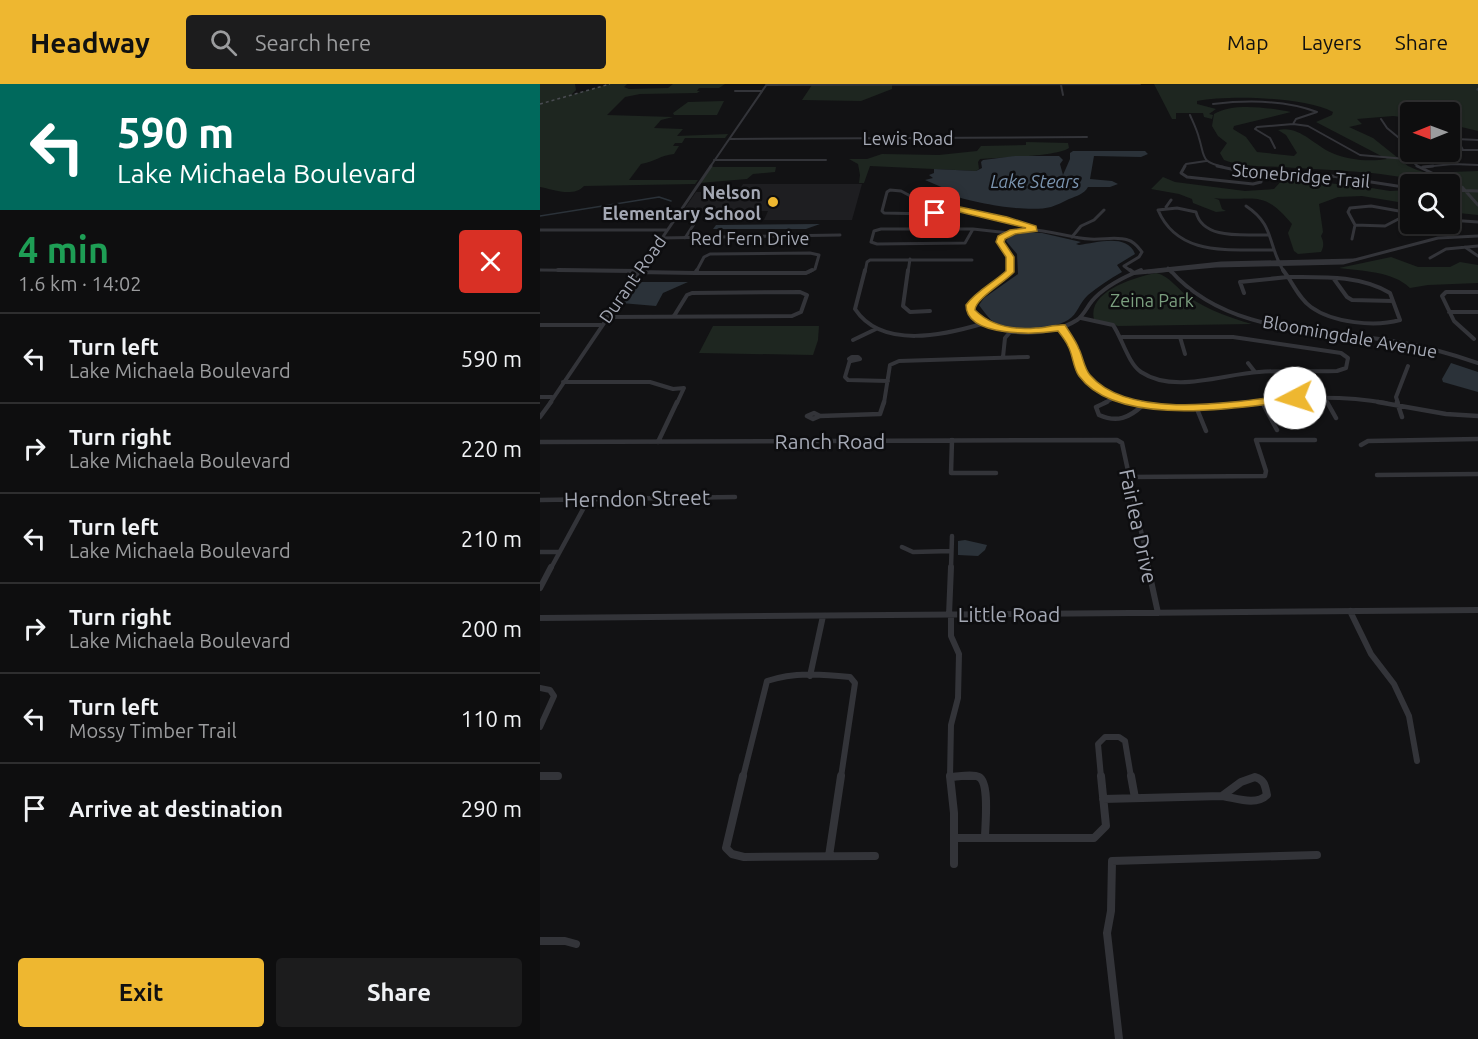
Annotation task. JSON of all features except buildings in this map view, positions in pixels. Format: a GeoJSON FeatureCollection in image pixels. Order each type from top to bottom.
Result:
{"type":"FeatureCollection","features":[{"type":"Feature","properties":{"kind":"street"},"geometry":{"type":"LineString","coordinates":[[766,85],[1140,84]]}},
{"type":"Feature","properties":{"kind":"street","name":"Durant Road"},"geometry":{"type":"LineString","coordinates":[[540,417],[766,85]]}},
{"type":"Feature","properties":{"kind":"street"},"geometry":{"type":"LineString","coordinates":[[1061,85],[1063,95]]}},
{"type":"Feature","properties":{"kind":"street"},"geometry":{"type":"LineString","coordinates":[[735,91],[761,91]]}},
{"type":"Feature","properties":{"kind":"street"},"geometry":{"type":"LineString","coordinates":[[1213,104],[1234,102],[1290,105],[1317,112],[1296,119],[1293,124]]}},
{"type":"Feature","properties":{"kind":"street","name":"Stonebridge Trail"},"geometry":{"type":"LineString","coordinates":[[1190,115],[1200,139],[1202,156],[1206,160],[1233,170],[1332,176],[1400,186]]}},
{"type":"Feature","properties":{"kind":"street"},"geometry":{"type":"LineString","coordinates":[[1381,119],[1387,128],[1400,139]]}},
{"type":"Feature","properties":{"kind":"street"},"geometry":{"type":"LineString","coordinates":[[1275,148],[1270,138],[1255,129],[1257,127],[1293,124],[1308,126],[1360,155],[1400,159]]}},
{"type":"Feature","properties":{"kind":"street","name":"Lewis Road"},"geometry":{"type":"LineString","coordinates":[[730,139],[1087,137]]}},
{"type":"Feature","properties":{"kind":"street"},"geometry":{"type":"LineString","coordinates":[[1460,139],[1478,140]]}},
{"type":"Feature","properties":{"kind":"street"},"geometry":{"type":"LineString","coordinates":[[1460,145],[1463,150],[1478,150]]}},
{"type":"Feature","properties":{"kind":"street"},"geometry":{"type":"LineString","coordinates":[[714,160],[826,160]]}},
{"type":"Feature","properties":{"kind":"street"},"geometry":{"type":"LineString","coordinates":[[1206,160],[1186,164],[1180,173],[1187,177],[1253,184],[1261,182],[1261,173]]}},
{"type":"Feature","properties":{"kind":"street"},"geometry":{"type":"LineString","coordinates":[[1411,162],[1467,190],[1478,205]]}},
{"type":"Feature","properties":{"kind":"street"},"geometry":{"type":"LineString","coordinates":[[1422,168],[1478,165]]}},
{"type":"Feature","properties":{"kind":"street"},"geometry":{"type":"LineString","coordinates":[[1460,190],[1478,191]]}},
{"type":"Feature","properties":{"kind":"street"},"geometry":{"type":"LineString","coordinates":[[946,207],[930,213],[889,214],[882,211],[886,192],[901,191],[922,202],[946,207],[1017,222],[1034,230],[1087,240],[1123,239],[1135,243],[1142,254],[1124,266],[1134,273]]}},
{"type":"Feature","properties":{"kind":"street"},"geometry":{"type":"LineString","coordinates":[[1166,207],[1171,200]]}},
{"type":"Feature","properties":{"kind":"street"},"geometry":{"type":"LineString","coordinates":[[1244,293],[1240,282],[1244,279],[1288,278],[1353,279],[1375,285],[1390,293],[1401,320],[1398,322],[1368,322],[1338,318],[1326,315],[1305,303],[1288,278],[1272,250],[1266,221],[1246,206]]}},
{"type":"Feature","properties":{"kind":"street"},"geometry":{"type":"LineString","coordinates":[[1352,238],[1355,225],[1348,212],[1350,208],[1381,206],[1400,211]]}},
{"type":"Feature","properties":{"kind":"street"},"geometry":{"type":"LineString","coordinates":[[1269,236],[1211,232],[1200,222],[1196,212],[1166,207],[1158,210],[1160,221],[1176,238],[1185,242],[1206,246],[1272,250]]}},
{"type":"Feature","properties":{"kind":"street"},"geometry":{"type":"LineString","coordinates":[[1072,237],[1081,226],[1094,220],[1104,210]]}},
{"type":"Feature","properties":{"kind":"street"},"geometry":{"type":"LineString","coordinates":[[1355,225],[1385,226],[1400,218]]}},
{"type":"Feature","properties":{"kind":"street"},"geometry":{"type":"LineString","coordinates":[[685,238],[696,220]]}},
{"type":"Feature","properties":{"kind":"street"},"geometry":{"type":"LineString","coordinates":[[1460,221],[1478,222]]}},
{"type":"Feature","properties":{"kind":"street"},"geometry":{"type":"LineString","coordinates":[[973,229],[965,243],[877,244],[871,242],[874,231],[877,230],[973,229],[1009,233],[1034,230]]}},
{"type":"Feature","properties":{"kind":"street"},"geometry":{"type":"LineString","coordinates":[[540,230],[666,230]]}},
{"type":"Feature","properties":{"kind":"street"},"geometry":{"type":"LineString","coordinates":[[1009,233],[1001,238],[1000,242],[1010,257],[1009,274],[975,298],[970,307],[975,317],[985,323],[1011,330],[1035,332],[1061,327],[1081,318],[1091,302],[1108,288],[1117,285],[1120,279],[1134,273],[1168,267],[1280,263],[1337,264],[1377,256],[1404,246],[1438,238],[1478,236]]}},
{"type":"Feature","properties":{"kind":"street","name":"Red Fern Drive"},"geometry":{"type":"LineString","coordinates":[[661,238],[840,235]]}},
{"type":"Feature","properties":{"kind":"street"},"geometry":{"type":"LineString","coordinates":[[1464,246],[1478,256]]}},
{"type":"Feature","properties":{"kind":"street"},"geometry":{"type":"LineString","coordinates":[[1430,258],[1442,250],[1478,246]]}},
{"type":"Feature","properties":{"kind":"street"},"geometry":{"type":"LineString","coordinates":[[540,270],[695,273],[808,272],[815,269],[819,255],[810,253],[710,254],[704,257],[695,273]]}},
{"type":"Feature","properties":{"kind":"street"},"geometry":{"type":"LineString","coordinates":[[972,260],[910,259],[867,262],[855,309],[862,321],[876,329],[906,334],[941,334],[985,323]]}},
{"type":"Feature","properties":{"kind":"street"},"geometry":{"type":"LineString","coordinates":[[910,259],[903,306],[910,312],[930,311]]}},
{"type":"Feature","properties":{"kind":"street","name":"Bloomingdale Avenue"},"geometry":{"type":"LineString","coordinates":[[1168,267],[1191,291],[1224,310],[1267,324],[1410,344],[1478,363]]}},
{"type":"Feature","properties":{"kind":"street"},"geometry":{"type":"LineString","coordinates":[[1334,279],[1347,297],[1352,300],[1393,301]]}},
{"type":"Feature","properties":{"kind":"street"},"geometry":{"type":"LineString","coordinates":[[607,316],[630,317],[792,316],[801,312],[807,295],[800,292],[692,293],[687,295],[674,316]]}},
{"type":"Feature","properties":{"kind":"street"},"geometry":{"type":"LineString","coordinates":[[1474,339],[1454,321],[1442,296],[1446,292],[1478,292]]}},
{"type":"Feature","properties":{"kind":"street"},"geometry":{"type":"LineString","coordinates":[[1449,312],[1478,312]]}},
{"type":"Feature","properties":{"kind":"street"},"geometry":{"type":"LineString","coordinates":[[1081,318],[1112,324],[1122,337],[1136,369],[1155,379],[1185,381],[1255,372],[1340,371],[1346,368],[1348,358],[1341,353],[1249,339],[1122,337]]}},
{"type":"Feature","properties":{"kind":"street"},"geometry":{"type":"LineString","coordinates":[[540,325],[601,325]]}},
{"type":"Feature","properties":{"kind":"street"},"geometry":{"type":"LineString","coordinates":[[1061,327],[1071,341],[1080,368],[1086,378],[1101,390],[1143,405],[1171,409],[1197,409],[1261,400],[1324,398],[1396,404],[1442,414],[1478,416]]}},
{"type":"Feature","properties":{"kind":"street"},"geometry":{"type":"LineString","coordinates":[[853,340],[876,329]]}},
{"type":"Feature","properties":{"kind":"street"},"geometry":{"type":"LineString","coordinates":[[1004,357],[1005,338],[1011,330]]}},
{"type":"Feature","properties":{"kind":"street"},"geometry":{"type":"LineString","coordinates":[[1179,337],[1185,354]]}},
{"type":"Feature","properties":{"kind":"street"},"geometry":{"type":"LineString","coordinates":[[820,416],[880,414],[883,410],[890,365],[899,361],[1028,357]]}},
{"type":"Feature","properties":{"kind":"street"},"geometry":{"type":"LineString","coordinates":[[850,360],[845,377],[848,380],[888,381]]}},
{"type":"Feature","properties":{"kind":"street"},"geometry":{"type":"LineString","coordinates":[[1248,363],[1255,372]]}},
{"type":"Feature","properties":{"kind":"street"},"geometry":{"type":"LineString","coordinates":[[1402,417],[1396,404],[1396,397],[1408,366]]}},
{"type":"Feature","properties":{"kind":"street"},"geometry":{"type":"LineString","coordinates":[[563,382],[650,382],[673,389],[684,388],[658,442]]}},
{"type":"Feature","properties":{"kind":"street"},"geometry":{"type":"LineString","coordinates":[[540,397],[552,397]]}},
{"type":"Feature","properties":{"kind":"street"},"geometry":{"type":"LineString","coordinates":[[1116,397],[1096,407],[1099,415],[1112,420],[1126,419],[1143,405]]}},
{"type":"Feature","properties":{"kind":"street"},"geometry":{"type":"LineString","coordinates":[[1324,398],[1336,418]]}},
{"type":"Feature","properties":{"kind":"street"},"geometry":{"type":"LineString","coordinates":[[1261,400],[1276,430]]}},
{"type":"Feature","properties":{"kind":"street"},"geometry":{"type":"LineString","coordinates":[[1197,409],[1206,431]]}},
{"type":"Feature","properties":{"kind":"street"},"geometry":{"type":"LineString","coordinates":[[1361,444],[1368,441],[1478,439]]}},
{"type":"Feature","properties":{"kind":"street"},"geometry":{"type":"LineString","coordinates":[[952,440],[951,473],[996,473]]}},
{"type":"Feature","properties":{"kind":"street"},"geometry":{"type":"LineString","coordinates":[[1129,477],[1265,476],[1266,471],[1256,440],[1315,440]]}},
{"type":"Feature","properties":{"kind":"street","name":"Ranch Road"},"geometry":{"type":"LineString","coordinates":[[540,442],[1119,441]]}},
{"type":"Feature","properties":{"kind":"street","name":"Fairlea Drive"},"geometry":{"type":"LineString","coordinates":[[1119,441],[1122,442],[1158,613]]}},
{"type":"Feature","properties":{"kind":"street"},"geometry":{"type":"LineString","coordinates":[[1377,475],[1478,474]]}},
{"type":"Feature","properties":{"kind":"street","name":"Herndon Street"},"geometry":{"type":"LineString","coordinates":[[540,500],[735,497]]}},
{"type":"Feature","properties":{"kind":"street"},"geometry":{"type":"LineString","coordinates":[[540,588],[588,500]]}},
{"type":"Feature","properties":{"kind":"street"},"geometry":{"type":"LineString","coordinates":[[952,536],[951,636],[959,654],[958,698],[951,725],[950,777],[954,813],[954,864]]}},
{"type":"Feature","properties":{"kind":"street"},"geometry":{"type":"LineString","coordinates":[[902,547],[913,552],[951,552]]}},
{"type":"Feature","properties":{"kind":"street"},"geometry":{"type":"LineString","coordinates":[[540,552],[559,552]]}},
{"type":"Feature","properties":{"kind":"street","name":"Little Road"},"geometry":{"type":"LineString","coordinates":[[540,618],[1478,610]]}},
{"type":"Feature","properties":{"kind":"street"},"geometry":{"type":"LineString","coordinates":[[1350,611],[1371,654],[1394,684],[1409,716],[1417,761]]}},
{"type":"Feature","properties":{"kind":"street"},"geometry":{"type":"LineString","coordinates":[[810,676],[823,616]]}},
{"type":"Feature","properties":{"kind":"street"},"geometry":{"type":"LineString","coordinates":[[829,856],[855,683],[850,677],[777,676],[766,681],[762,694],[726,848],[732,854],[744,857],[875,856]]}},
{"type":"Feature","properties":{"kind":"street"},"geometry":{"type":"LineString","coordinates":[[540,688],[550,690],[554,696],[540,727]]}},
{"type":"Feature","properties":{"kind":"street"},"geometry":{"type":"LineString","coordinates":[[954,838],[1094,838],[1106,826],[1098,744],[1105,737],[1112,736],[1125,741],[1135,798]]}},
{"type":"Feature","properties":{"kind":"street"},"geometry":{"type":"LineString","coordinates":[[540,776],[558,776]]}},
{"type":"Feature","properties":{"kind":"street"},"geometry":{"type":"LineString","coordinates":[[950,777],[976,776],[983,782],[986,788],[985,838]]}},
{"type":"Feature","properties":{"kind":"street"},"geometry":{"type":"LineString","coordinates":[[1103,799],[1222,796],[1253,801],[1262,800],[1267,795],[1267,788],[1261,781],[1245,777],[1222,796]]}},
{"type":"Feature","properties":{"kind":"street"},"geometry":{"type":"LineString","coordinates":[[1119,1039],[1107,933],[1111,910],[1112,861],[1317,855]]}},
{"type":"Feature","properties":{"kind":"street"},"geometry":{"type":"LineString","coordinates":[[540,941],[565,941],[576,944]]}},
{"type":"Feature","properties":{"kind":"shaded area","name":"Nelson Elementary School"},"geometry":{"type":"Polygon","coordinates":[[[743,184],[862,184],[852,220],[764,220],[768,211],[683,211],[696,192],[738,192],[743,184]]]}},
{"type":"Feature","properties":{"kind":"green space"},"geometry":{"type":"Polygon","coordinates":[[[540,84],[575,84],[576,90],[571,95],[610,84],[627,84],[624,87],[629,89],[668,88],[673,84],[725,84],[719,88],[699,88],[697,91],[700,91],[697,93],[640,94],[625,97],[607,115],[673,117],[661,120],[654,128],[683,129],[677,136],[728,134],[725,138],[685,138],[682,143],[675,143],[673,146],[679,146],[674,154],[641,164],[629,180],[698,180],[695,184],[584,186],[574,192],[540,187],[540,84]]]}},
{"type":"Feature","properties":{"kind":"green space"},"geometry":{"type":"Polygon","coordinates":[[[1154,84],[1478,84],[1478,131],[1460,127],[1460,102],[1400,102],[1400,117],[1357,119],[1362,124],[1349,127],[1373,138],[1400,162],[1417,170],[1427,173],[1478,171],[1478,215],[1460,213],[1460,174],[1400,174],[1400,177],[1372,173],[1253,166],[1224,160],[1220,153],[1227,143],[1218,136],[1212,126],[1214,114],[1222,110],[1241,107],[1291,112],[1234,126],[1233,129],[1246,137],[1257,152],[1294,156],[1297,153],[1286,135],[1278,130],[1286,129],[1300,133],[1325,150],[1338,155],[1359,160],[1387,159],[1316,122],[1332,115],[1333,112],[1320,107],[1286,100],[1211,99],[1197,101],[1197,104],[1216,109],[1209,114],[1213,115],[1212,119],[1204,117],[1203,113],[1176,113],[1176,119],[1172,119],[1154,84]]]}},
{"type":"Feature","properties":{"kind":"green space"},"geometry":{"type":"Polygon","coordinates":[[[812,85],[892,85],[892,89],[861,101],[802,100],[812,85]]]}},
{"type":"Feature","properties":{"kind":"green space"},"geometry":{"type":"Polygon","coordinates":[[[724,101],[717,115],[674,115],[673,113],[688,102],[724,101]]]}},
{"type":"Feature","properties":{"kind":"green space"},"geometry":{"type":"Polygon","coordinates":[[[1026,142],[1068,143],[1069,148],[1040,155],[980,159],[979,169],[976,171],[870,166],[864,183],[859,183],[858,164],[849,159],[867,159],[882,154],[939,155],[977,151],[981,146],[1026,145],[1026,142]]]}},
{"type":"Feature","properties":{"kind":"green space"},"geometry":{"type":"Polygon","coordinates":[[[711,167],[776,167],[775,172],[753,174],[747,179],[699,183],[711,167]]]}},
{"type":"Feature","properties":{"kind":"green space"},"geometry":{"type":"Polygon","coordinates":[[[1163,177],[1175,182],[1245,191],[1274,189],[1283,179],[1400,190],[1400,202],[1362,196],[1338,197],[1319,204],[1323,232],[1322,250],[1321,252],[1298,254],[1294,251],[1288,233],[1292,224],[1273,205],[1265,201],[1214,198],[1219,200],[1222,209],[1226,211],[1216,212],[1193,203],[1192,199],[1179,194],[1151,189],[1163,177]]]}},
{"type":"Feature","properties":{"kind":"green space"},"geometry":{"type":"Polygon","coordinates":[[[1391,257],[1418,267],[1450,267],[1460,262],[1478,265],[1478,283],[1410,288],[1403,282],[1386,275],[1339,268],[1391,257]]]}},
{"type":"Feature","properties":{"kind":"green space","name":"Zeina Park"},"geometry":{"type":"Polygon","coordinates":[[[1156,273],[1166,277],[1190,298],[1205,306],[1252,324],[1118,326],[1094,319],[1094,309],[1105,293],[1126,282],[1156,273]]]}},
{"type":"Feature","properties":{"kind":"green space"},"geometry":{"type":"Polygon","coordinates":[[[713,326],[819,326],[818,340],[813,355],[699,353],[713,326]]]}},
{"type":"Feature","properties":{"kind":"water","name":"Lake Stears"},"geometry":{"type":"Polygon","coordinates":[[[1073,151],[1145,151],[1148,154],[1141,157],[1094,156],[1090,179],[1112,181],[1118,184],[1110,187],[1088,187],[1077,196],[1041,209],[1015,208],[971,201],[949,194],[946,189],[925,180],[933,178],[929,175],[934,173],[934,169],[976,171],[982,168],[983,160],[1015,156],[1059,156],[1063,160],[1060,164],[1063,175],[1070,159],[1070,153],[1073,151]]]}},
{"type":"Feature","properties":{"kind":"water"},"geometry":{"type":"Polygon","coordinates":[[[820,224],[806,229],[713,229],[716,225],[820,224]]]}},
{"type":"Feature","properties":{"kind":"water"},"geometry":{"type":"Polygon","coordinates":[[[1028,232],[1081,242],[1076,244],[1079,245],[1118,241],[1125,243],[1135,254],[1117,265],[1122,272],[1088,295],[1068,320],[1041,328],[1018,328],[998,324],[991,320],[979,305],[984,298],[1018,274],[1017,254],[1006,241],[1010,236],[1028,232]]]}},
{"type":"Feature","properties":{"kind":"water"},"geometry":{"type":"Polygon","coordinates":[[[633,282],[688,282],[663,293],[656,306],[621,303],[633,282]]]}},
{"type":"Feature","properties":{"kind":"water"},"geometry":{"type":"Polygon","coordinates":[[[1451,363],[1478,372],[1478,392],[1443,382],[1442,379],[1451,363]]]}},
{"type":"Feature","properties":{"kind":"water"},"geometry":{"type":"Polygon","coordinates":[[[965,540],[987,545],[978,556],[958,555],[958,541],[965,540]]]}},
{"type":"Feature","properties":{"kind":"waterway"},"geometry":{"type":"LineString","coordinates":[[540,216],[659,197],[671,201]]}},
{"type":"Feature","properties":{"kind":"railway"},"geometry":{"type":"LineString","coordinates":[[540,104],[610,84]]}},
{"type":"Feature","properties":{"kind":"place","name":"Nelson Elementary School"},"geometry":{"type":"Point","coordinates":[773,202]}},
{"type":"Feature","properties":{"kind":"route"},"geometry":{"type":"LineString","coordinates":[[935,213],[946,207],[1033,228],[1034,230],[1006,234],[1000,239],[1001,245],[1010,257],[1010,272],[997,284],[975,298],[970,309],[982,322],[1005,329],[1035,332],[1061,327],[1073,346],[1083,375],[1101,390],[1143,405],[1171,409],[1211,408],[1295,398]]}}]}
